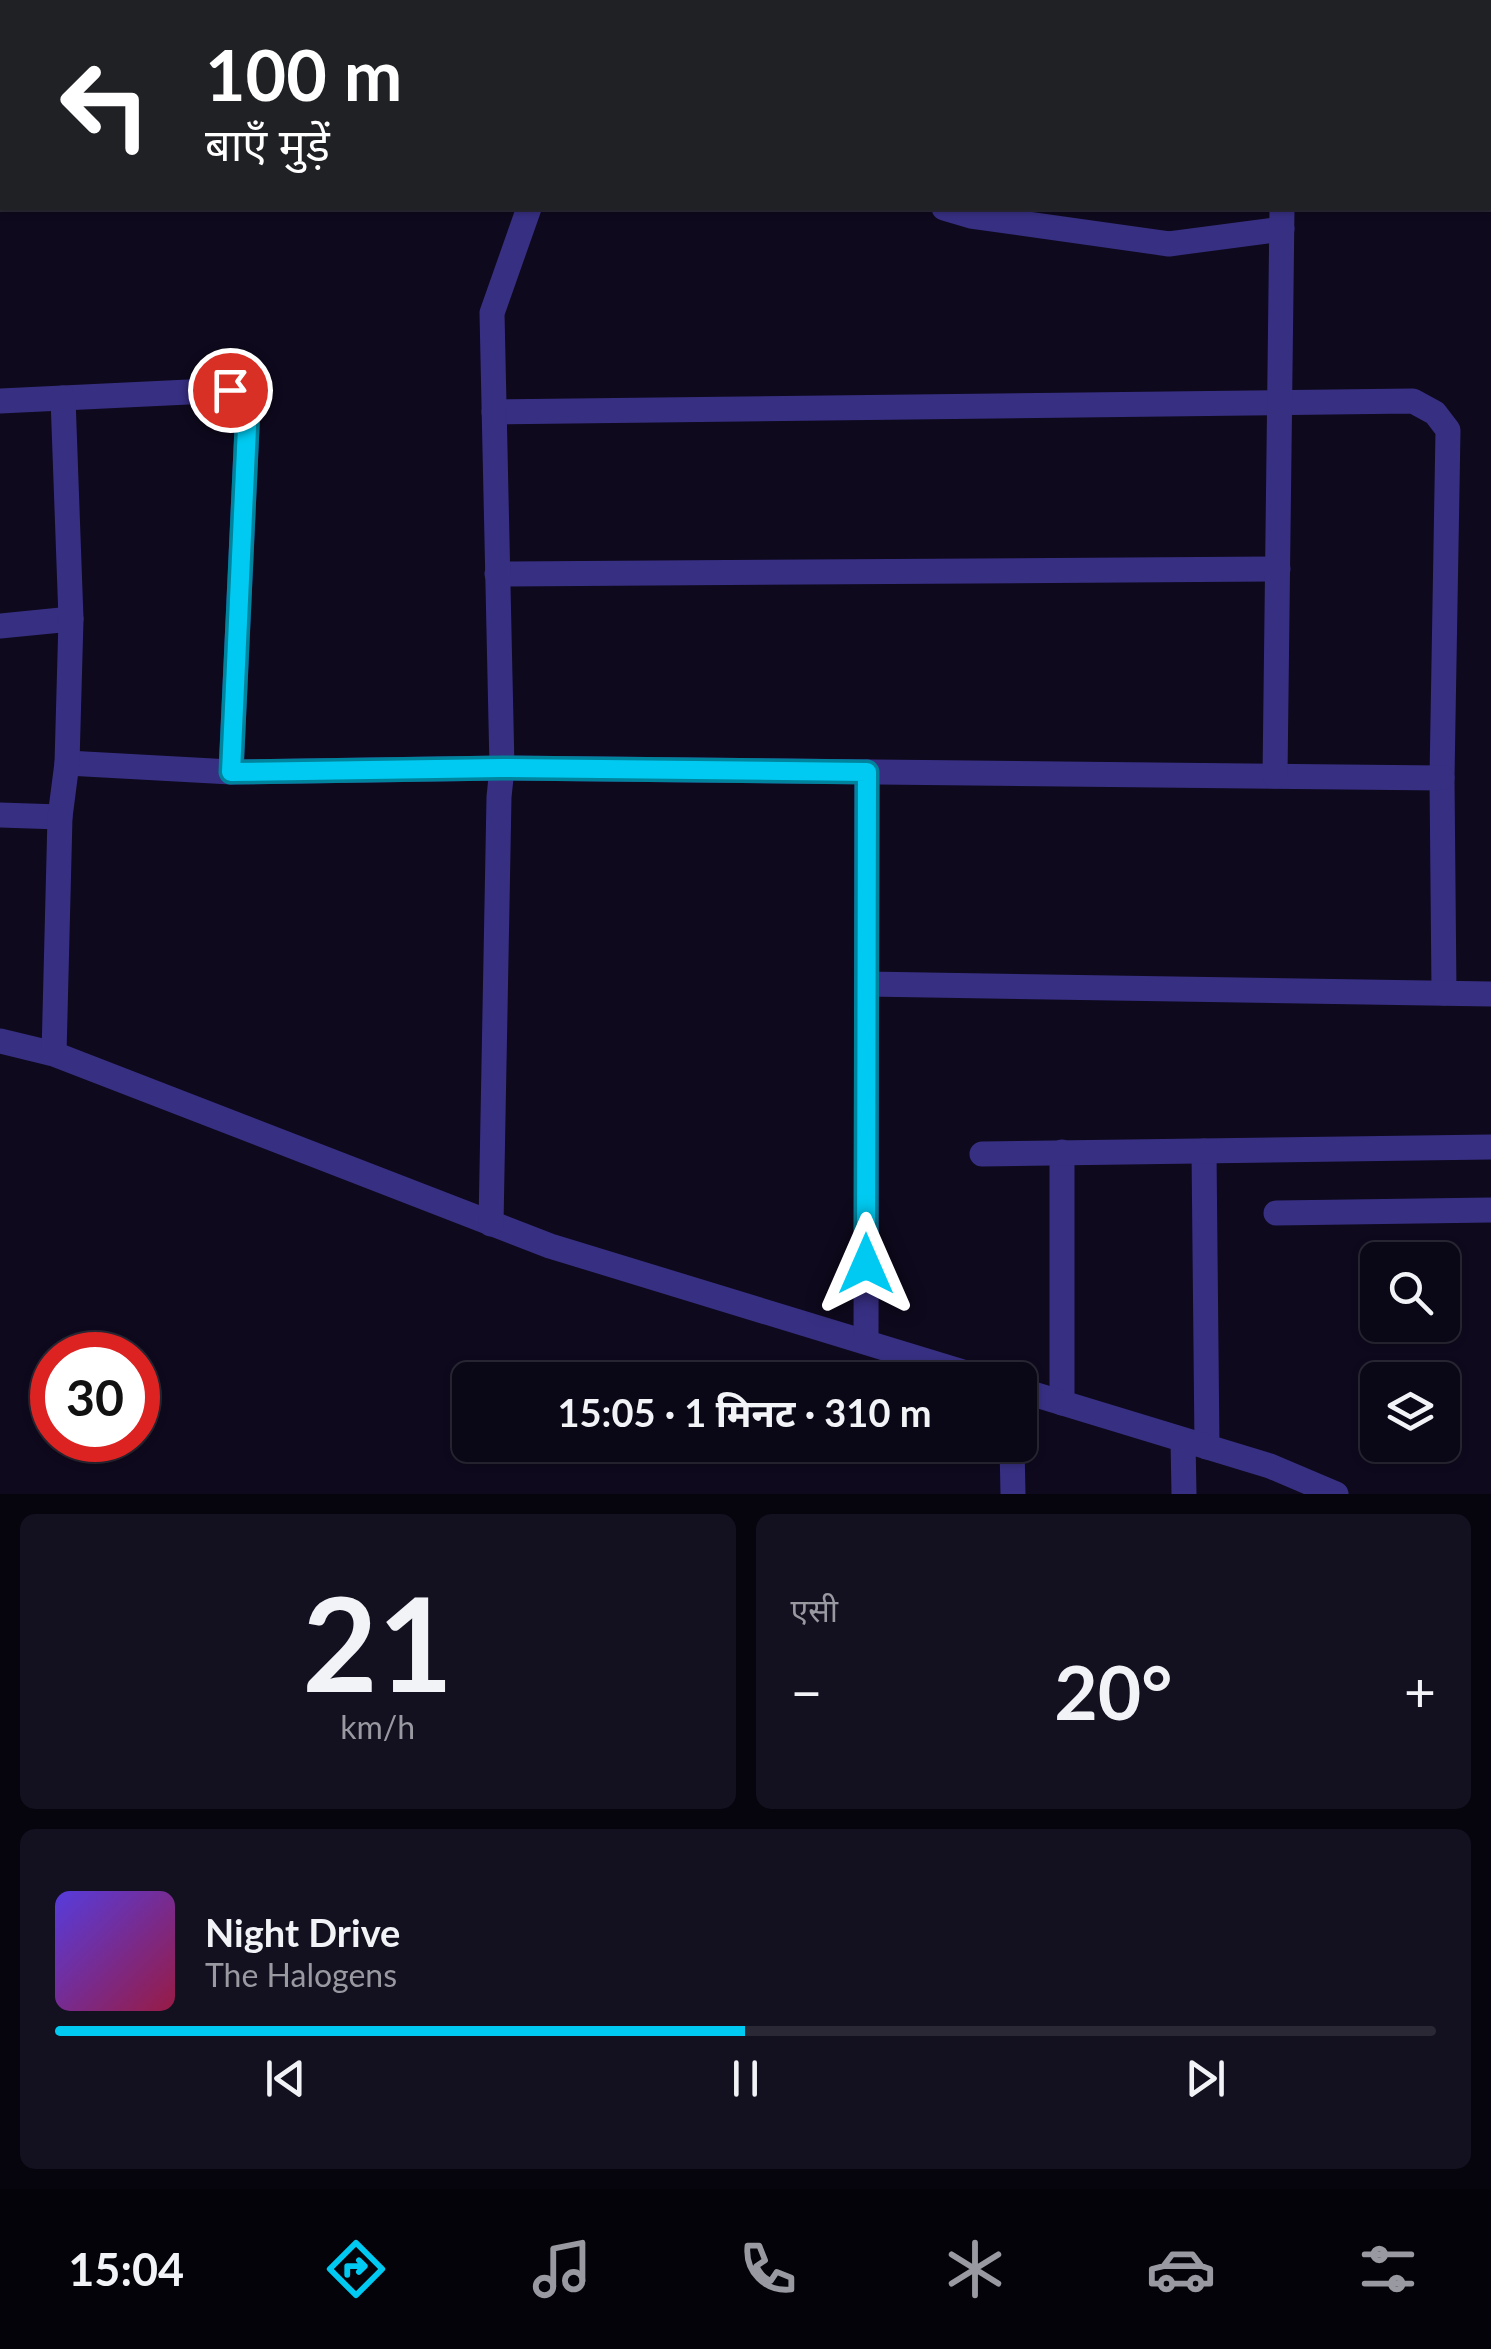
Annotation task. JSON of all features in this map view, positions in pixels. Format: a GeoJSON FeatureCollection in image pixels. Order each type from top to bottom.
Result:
{"type":"FeatureCollection","features":[{"type":"Feature","properties":{"kind":"street"},"geometry":{"type":"LineString","coordinates":[[491,1224],[502,768],[492,314],[528,210]]}},
{"type":"Feature","properties":{"kind":"street"},"geometry":{"type":"LineString","coordinates":[[951,210],[1169,244],[1282,218],[1275,776]]}},
{"type":"Feature","properties":{"kind":"street"},"geometry":{"type":"LineString","coordinates":[[0,401],[230,390],[242,395],[248,406],[231,772]]}},
{"type":"Feature","properties":{"kind":"street"},"geometry":{"type":"LineString","coordinates":[[54,1054],[60,817],[67,764],[71,620],[63,398]]}},
{"type":"Feature","properties":{"kind":"street"},"geometry":{"type":"LineString","coordinates":[[494,412],[1413,401],[1435,413],[1448,430],[1442,778],[1444,992]]}},
{"type":"Feature","properties":{"kind":"street"},"geometry":{"type":"LineString","coordinates":[[498,574],[1278,569]]}},
{"type":"Feature","properties":{"kind":"street"},"geometry":{"type":"LineString","coordinates":[[0,626],[71,620]]}},
{"type":"Feature","properties":{"kind":"street"},"geometry":{"type":"LineString","coordinates":[[67,764],[231,772],[502,768],[1442,778]]}},
{"type":"Feature","properties":{"kind":"street"},"geometry":{"type":"LineString","coordinates":[[866,1342],[867,772]]}},
{"type":"Feature","properties":{"kind":"street"},"geometry":{"type":"LineString","coordinates":[[0,814],[60,817]]}},
{"type":"Feature","properties":{"kind":"street"},"geometry":{"type":"LineString","coordinates":[[866,984],[1491,994]]}},
{"type":"Feature","properties":{"kind":"street"},"geometry":{"type":"LineString","coordinates":[[0,1041],[54,1054],[550,1246],[931,1362]]}},
{"type":"Feature","properties":{"kind":"street"},"geometry":{"type":"LineString","coordinates":[[982,1154],[1491,1147]]}},
{"type":"Feature","properties":{"kind":"street"},"geometry":{"type":"LineString","coordinates":[[1184,1494],[1195,1444],[1204,1151]]}},
{"type":"Feature","properties":{"kind":"street"},"geometry":{"type":"LineString","coordinates":[[1062,1152],[1062,1403]]}},
{"type":"Feature","properties":{"kind":"street"},"geometry":{"type":"LineString","coordinates":[[1276,1213],[1491,1210]]}},
{"type":"Feature","properties":{"kind":"street"},"geometry":{"type":"LineString","coordinates":[[1037,1395],[1270,1466],[1298,1486],[1336,1494]]}},
{"type":"Feature","properties":{"kind":"street"},"geometry":{"type":"LineString","coordinates":[[1012,1462],[1012,1494]]}},
{"type":"Feature","properties":{"kind":"route"},"geometry":{"type":"LineString","coordinates":[[230,390],[242,395],[248,406],[231,772],[502,768],[867,772],[866,1264]]}}]}
